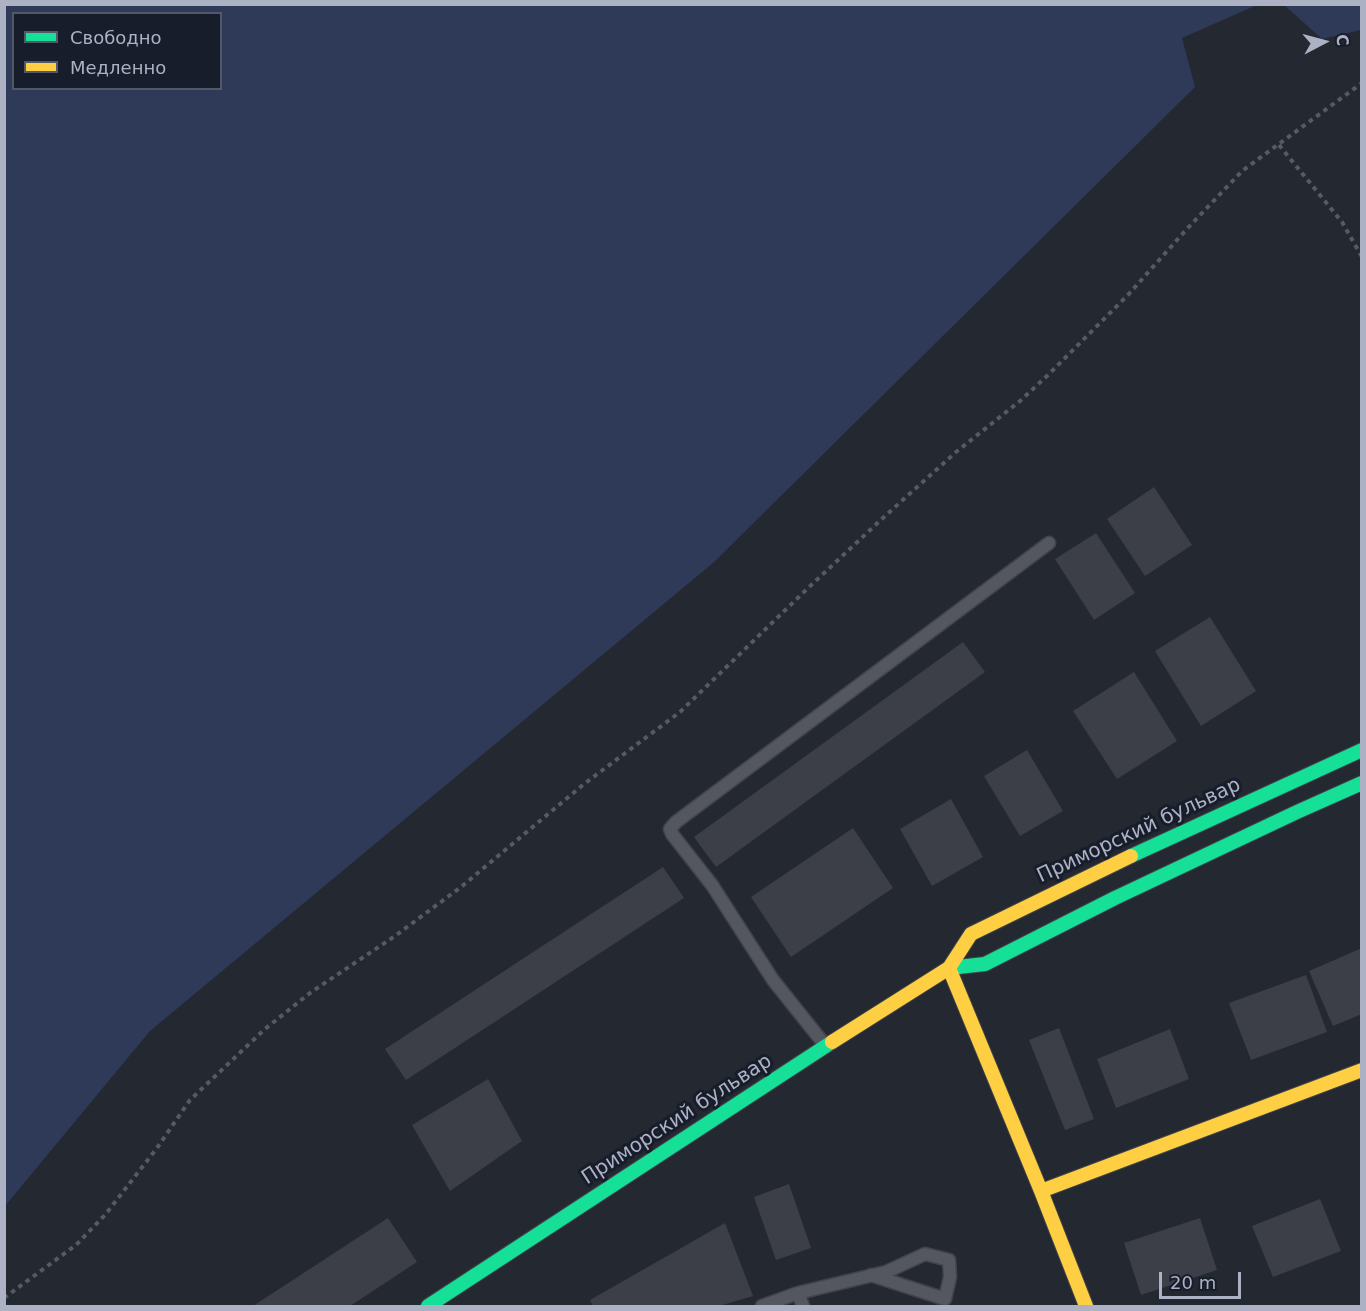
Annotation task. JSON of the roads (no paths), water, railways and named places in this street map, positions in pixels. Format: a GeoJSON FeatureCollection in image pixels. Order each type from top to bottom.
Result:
{"type":"FeatureCollection","features":[{"type":"Feature","properties":{"kind":"street","name":"Приморский бульвар"},"geometry":{"type":"LineString","coordinates":[[428,1306],[949,968],[971,934],[1103,869],[1362,750]]}},
{"type":"Feature","properties":{"kind":"street","name":"Приморский бульвар"},"geometry":{"type":"LineString","coordinates":[[949,968],[985,964],[1114,898],[1362,783]]}},
{"type":"Feature","properties":{"kind":"street"},"geometry":{"type":"LineString","coordinates":[[949,968],[1086,1306]]}},
{"type":"Feature","properties":{"kind":"street"},"geometry":{"type":"LineString","coordinates":[[1041,1191],[1362,1070]]}},
{"type":"Feature","properties":{"kind":"lane"},"geometry":{"type":"LineString","coordinates":[[826,1046],[773,980],[712,885],[670,829],[676,822],[1049,543]]}},
{"type":"Feature","properties":{"kind":"lane"},"geometry":{"type":"LineString","coordinates":[[762,1306],[798,1293],[871,1275],[886,1272],[925,1254],[949,1260],[950,1277],[945,1299],[871,1275]]}},
{"type":"Feature","properties":{"kind":"lane"},"geometry":{"type":"LineString","coordinates":[[798,1293],[803,1306]]}},
{"type":"Feature","properties":{"kind":"water"},"geometry":{"type":"Polygon","coordinates":[[[5,4],[1257,4],[1182,38],[1195,87],[713,563],[150,1031],[5,1206],[5,4]]]}},
{"type":"Feature","properties":{"kind":"water"},"geometry":{"type":"Polygon","coordinates":[[[1284,5],[1361,5],[1361,30],[1322,39],[1284,5]]]}}]}
